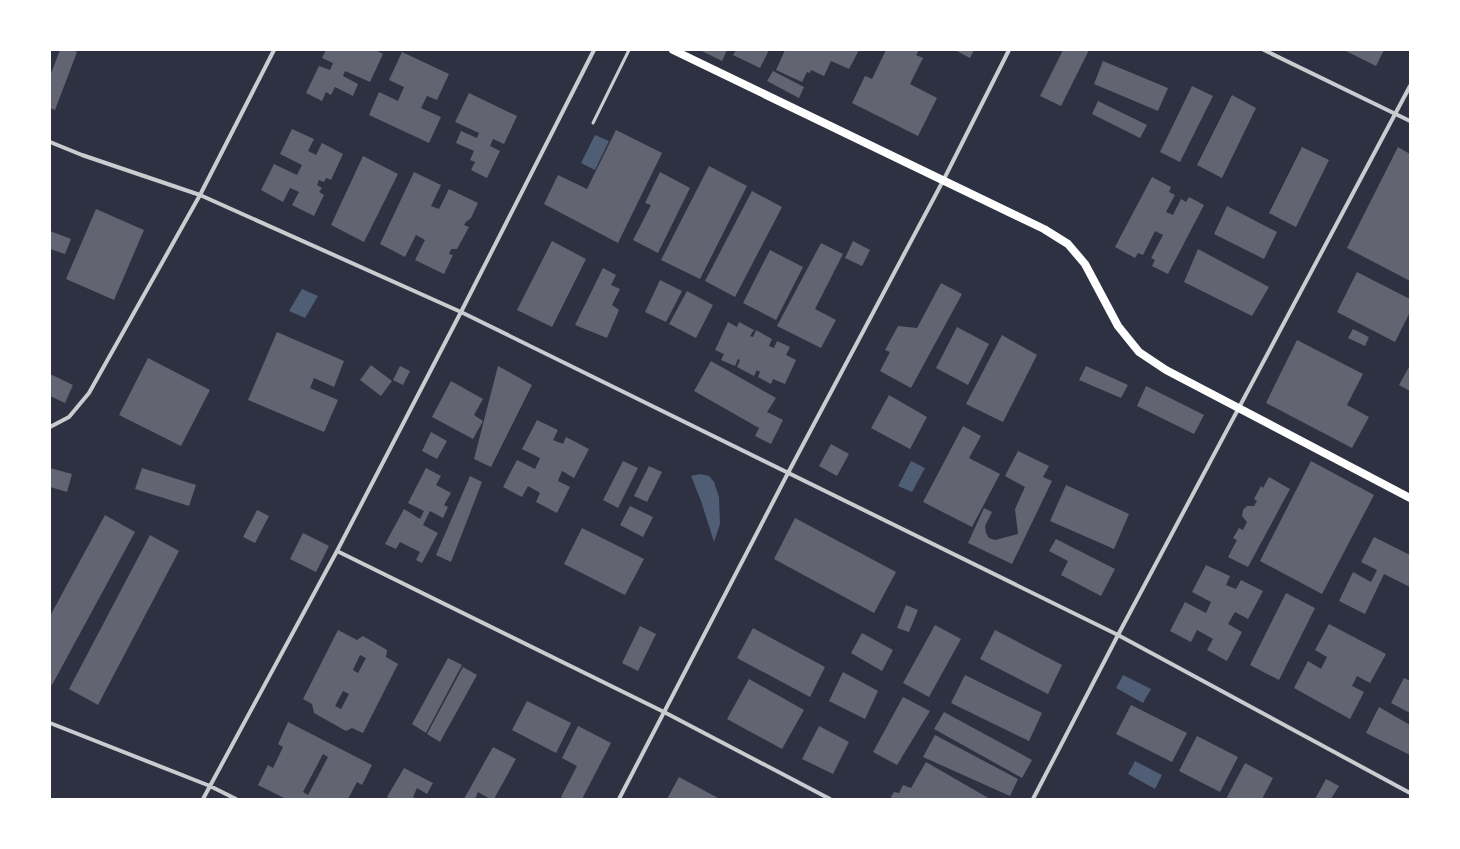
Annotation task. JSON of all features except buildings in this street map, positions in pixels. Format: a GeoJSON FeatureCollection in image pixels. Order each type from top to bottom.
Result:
{"type":"FeatureCollection","features":[{"type":"Feature","properties":{"kind":"main road"},"geometry":{"type":"LineString","coordinates":[[673,50],[944,179],[1044,229],[1068,244],[1085,264],[1118,326],[1139,352],[1166,370],[1410,498]]}},
{"type":"Feature","properties":{"kind":"street"},"geometry":{"type":"LineString","coordinates":[[50,427],[69,417],[89,393],[200,195],[274,50]]}},
{"type":"Feature","properties":{"kind":"street"},"geometry":{"type":"LineString","coordinates":[[203,799],[337,551],[461,312],[594,50]]}},
{"type":"Feature","properties":{"kind":"street"},"geometry":{"type":"LineString","coordinates":[[619,799],[788,473],[944,179],[1008,50]]}},
{"type":"Feature","properties":{"kind":"street"},"geometry":{"type":"LineString","coordinates":[[1264,50],[1410,121]]}},
{"type":"Feature","properties":{"kind":"street"},"geometry":{"type":"LineString","coordinates":[[1033,799],[1118,635],[1410,86]]}},
{"type":"Feature","properties":{"kind":"street"},"geometry":{"type":"LineString","coordinates":[[50,142],[82,155],[200,195],[461,312],[1118,635],[1410,793]]}},
{"type":"Feature","properties":{"kind":"street"},"geometry":{"type":"LineString","coordinates":[[337,551],[664,712],[830,799]]}},
{"type":"Feature","properties":{"kind":"street"},"geometry":{"type":"LineString","coordinates":[[50,723],[210,786],[236,799]]}},
{"type":"Feature","properties":{"kind":"lane"},"geometry":{"type":"LineString","coordinates":[[593,123],[629,50]]}},
{"type":"Feature","properties":{"kind":"water"},"geometry":{"type":"Polygon","coordinates":[[[595,135],[609,141],[595,170],[581,163],[595,135]]]}},
{"type":"Feature","properties":{"kind":"water"},"geometry":{"type":"Polygon","coordinates":[[[302,289],[318,296],[305,318],[289,311],[302,289]]]}},
{"type":"Feature","properties":{"kind":"water"},"geometry":{"type":"Polygon","coordinates":[[[911,461],[925,468],[912,492],[898,486],[911,461]]]}},
{"type":"Feature","properties":{"kind":"water"},"geometry":{"type":"Polygon","coordinates":[[[700,474],[709,476],[714,482],[719,497],[720,524],[714,542],[701,501],[691,476],[700,474]]]}},
{"type":"Feature","properties":{"kind":"water"},"geometry":{"type":"Polygon","coordinates":[[[1123,675],[1151,689],[1143,703],[1116,688],[1123,675]]]}},
{"type":"Feature","properties":{"kind":"water"},"geometry":{"type":"Polygon","coordinates":[[[1135,761],[1162,775],[1155,789],[1128,774],[1135,761]]]}}]}
